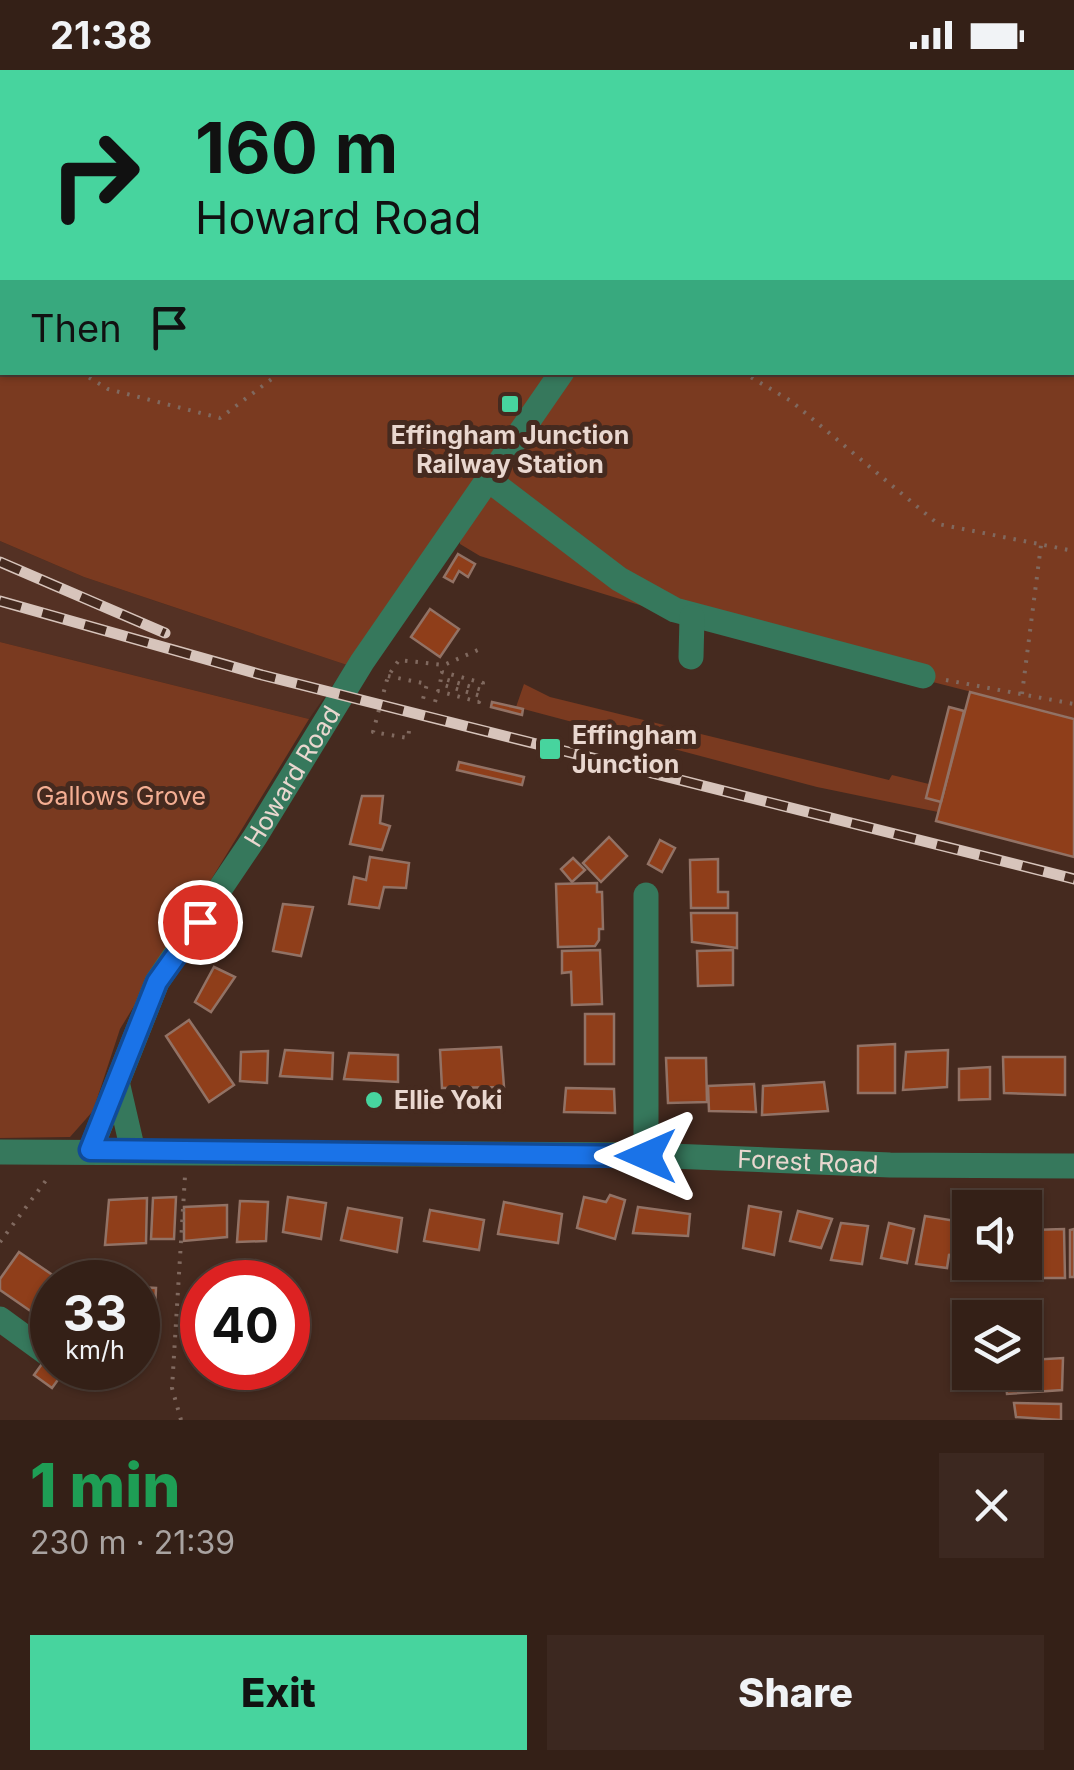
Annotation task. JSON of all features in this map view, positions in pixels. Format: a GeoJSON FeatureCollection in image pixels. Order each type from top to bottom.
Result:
{"type":"FeatureCollection","features":[{"type":"Feature","properties":{"kind":"street","name":"Howard Road"},"geometry":{"type":"LineString","coordinates":[[90,1150],[157,982],[256,837],[314,735],[362,662],[560,375]]}},
{"type":"Feature","properties":{"kind":"street"},"geometry":{"type":"LineString","coordinates":[[489,480],[619,579],[692,616],[923,676]]}},
{"type":"Feature","properties":{"kind":"street"},"geometry":{"type":"LineString","coordinates":[[691,657],[692,616]]}},
{"type":"Feature","properties":{"kind":"street"},"geometry":{"type":"LineString","coordinates":[[646,895],[646,1156]]}},
{"type":"Feature","properties":{"kind":"street"},"geometry":{"type":"LineString","coordinates":[[118,1086],[133,1151]]}},
{"type":"Feature","properties":{"kind":"street","name":"Forest Road"},"geometry":{"type":"LineString","coordinates":[[0,1152],[646,1156],[890,1165],[1074,1166]]}},
{"type":"Feature","properties":{"kind":"street"},"geometry":{"type":"LineString","coordinates":[[0,1319],[30,1342]]}},
{"type":"Feature","properties":{"kind":"path"},"geometry":{"type":"LineString","coordinates":[[85,375],[108,389],[220,418],[278,375]]}},
{"type":"Feature","properties":{"kind":"path"},"geometry":{"type":"LineString","coordinates":[[747,375],[790,401],[938,524],[1074,551]]}},
{"type":"Feature","properties":{"kind":"path"},"geometry":{"type":"LineString","coordinates":[[1022,694],[1042,545]]}},
{"type":"Feature","properties":{"kind":"path"},"geometry":{"type":"LineString","coordinates":[[409,731],[408,738],[373,732],[388,676],[400,660],[444,665],[480,649]]}},
{"type":"Feature","properties":{"kind":"path"},"geometry":{"type":"LineString","coordinates":[[435,702],[438,691],[479,702],[481,696],[440,684],[440,678],[482,690],[484,684],[442,672],[444,665]]}},
{"type":"Feature","properties":{"kind":"path"},"geometry":{"type":"LineString","coordinates":[[388,676],[427,684],[423,699]]}},
{"type":"Feature","properties":{"kind":"path"},"geometry":{"type":"LineString","coordinates":[[923,676],[1074,704]]}},
{"type":"Feature","properties":{"kind":"path"},"geometry":{"type":"LineString","coordinates":[[0,1242],[50,1180],[49,1151]]}},
{"type":"Feature","properties":{"kind":"path"},"geometry":{"type":"LineString","coordinates":[[181,1420],[172,1388],[186,1153]]}},
{"type":"Feature","properties":{"kind":"shaded area"},"geometry":{"type":"Polygon","coordinates":[[[0,541],[84,577],[347,665],[309,719],[0,642],[0,541]]]}},
{"type":"Feature","properties":{"kind":"green space"},"geometry":{"type":"Polygon","coordinates":[[[0,375],[1074,375],[1074,718],[685,619],[480,556],[460,544],[459,532],[347,665],[84,577],[0,541],[0,375]]]}},
{"type":"Feature","properties":{"kind":"green space","name":"Gallows Grove"},"geometry":{"type":"Polygon","coordinates":[[[0,642],[309,719],[120,1029],[93,1111],[70,1137],[0,1138],[0,642]]]}},
{"type":"Feature","properties":{"kind":"green space"},"geometry":{"type":"Polygon","coordinates":[[[524,684],[550,697],[889,780],[892,775],[929,784],[926,798],[941,802],[938,812],[817,787],[516,707],[524,684]]]}},
{"type":"Feature","properties":{"kind":"building"},"geometry":{"type":"Polygon","coordinates":[[[458,554],[475,564],[468,577],[459,571],[453,582],[444,577],[458,554]]]}},
{"type":"Feature","properties":{"kind":"building"},"geometry":{"type":"Polygon","coordinates":[[[430,609],[459,629],[440,657],[411,637],[430,609]]]}},
{"type":"Feature","properties":{"kind":"building"},"geometry":{"type":"Polygon","coordinates":[[[970,692],[1074,719],[1074,857],[936,821],[970,692]]]}},
{"type":"Feature","properties":{"kind":"building"},"geometry":{"type":"Polygon","coordinates":[[[492,702],[523,709],[522,715],[491,707],[492,702]]]}},
{"type":"Feature","properties":{"kind":"building"},"geometry":{"type":"Polygon","coordinates":[[[949,707],[964,711],[941,802],[926,798],[949,707]]]}},
{"type":"Feature","properties":{"kind":"building"},"geometry":{"type":"Polygon","coordinates":[[[459,762],[524,777],[522,785],[457,770],[459,762]]]}},
{"type":"Feature","properties":{"kind":"building"},"geometry":{"type":"Polygon","coordinates":[[[362,796],[383,796],[380,823],[390,826],[382,850],[350,844],[362,796]]]}},
{"type":"Feature","properties":{"kind":"building"},"geometry":{"type":"Polygon","coordinates":[[[609,837],[627,856],[601,882],[583,863],[609,837]]]}},
{"type":"Feature","properties":{"kind":"building"},"geometry":{"type":"Polygon","coordinates":[[[660,840],[675,848],[662,872],[648,864],[660,840]]]}},
{"type":"Feature","properties":{"kind":"building"},"geometry":{"type":"Polygon","coordinates":[[[370,857],[409,863],[406,888],[384,887],[379,908],[349,904],[354,877],[366,880],[370,857]]]}},
{"type":"Feature","properties":{"kind":"building"},"geometry":{"type":"Polygon","coordinates":[[[573,858],[585,870],[572,882],[561,869],[573,858]]]}},
{"type":"Feature","properties":{"kind":"building"},"geometry":{"type":"Polygon","coordinates":[[[718,859],[718,892],[728,892],[728,908],[691,908],[690,860],[718,859]]]}},
{"type":"Feature","properties":{"kind":"building"},"geometry":{"type":"Polygon","coordinates":[[[597,883],[597,892],[602,892],[603,929],[599,929],[599,940],[595,946],[558,947],[556,884],[597,883]]]}},
{"type":"Feature","properties":{"kind":"building"},"geometry":{"type":"Polygon","coordinates":[[[283,904],[313,907],[301,956],[273,951],[283,904]]]}},
{"type":"Feature","properties":{"kind":"building"},"geometry":{"type":"Polygon","coordinates":[[[691,913],[737,913],[737,948],[692,942],[691,913]]]}},
{"type":"Feature","properties":{"kind":"building"},"geometry":{"type":"Polygon","coordinates":[[[600,950],[602,1004],[572,1005],[571,972],[562,973],[562,951],[600,950]]]}},
{"type":"Feature","properties":{"kind":"building"},"geometry":{"type":"Polygon","coordinates":[[[733,950],[733,985],[698,986],[697,951],[733,950]]]}},
{"type":"Feature","properties":{"kind":"building"},"geometry":{"type":"Polygon","coordinates":[[[214,967],[235,977],[211,1012],[195,1002],[214,967]]]}},
{"type":"Feature","properties":{"kind":"building"},"geometry":{"type":"Polygon","coordinates":[[[585,1014],[614,1014],[614,1064],[585,1064],[585,1014]]]}},
{"type":"Feature","properties":{"kind":"building"},"geometry":{"type":"Polygon","coordinates":[[[189,1020],[234,1085],[209,1102],[166,1036],[189,1020]]]}},
{"type":"Feature","properties":{"kind":"building"},"geometry":{"type":"Polygon","coordinates":[[[895,1044],[895,1093],[858,1093],[858,1046],[895,1044]]]}},
{"type":"Feature","properties":{"kind":"building"},"geometry":{"type":"Polygon","coordinates":[[[501,1047],[504,1087],[442,1088],[440,1050],[501,1047]]]}},
{"type":"Feature","properties":{"kind":"building"},"geometry":{"type":"Polygon","coordinates":[[[285,1050],[333,1053],[332,1079],[280,1076],[285,1050]]]}},
{"type":"Feature","properties":{"kind":"building"},"geometry":{"type":"Polygon","coordinates":[[[948,1050],[947,1087],[903,1090],[906,1052],[948,1050]]]}},
{"type":"Feature","properties":{"kind":"building"},"geometry":{"type":"Polygon","coordinates":[[[268,1051],[267,1083],[240,1081],[241,1052],[268,1051]]]}},
{"type":"Feature","properties":{"kind":"building"},"geometry":{"type":"Polygon","coordinates":[[[349,1053],[398,1055],[398,1082],[344,1079],[349,1053]]]}},
{"type":"Feature","properties":{"kind":"building"},"geometry":{"type":"Polygon","coordinates":[[[1003,1057],[1065,1057],[1065,1095],[1004,1093],[1003,1057]]]}},
{"type":"Feature","properties":{"kind":"building"},"geometry":{"type":"Polygon","coordinates":[[[666,1058],[706,1058],[707,1102],[668,1103],[666,1058]]]}},
{"type":"Feature","properties":{"kind":"building"},"geometry":{"type":"Polygon","coordinates":[[[990,1067],[990,1099],[959,1100],[959,1069],[990,1067]]]}},
{"type":"Feature","properties":{"kind":"building"},"geometry":{"type":"Polygon","coordinates":[[[824,1082],[828,1111],[762,1115],[763,1086],[824,1082]]]}},
{"type":"Feature","properties":{"kind":"building"},"geometry":{"type":"Polygon","coordinates":[[[754,1084],[756,1112],[709,1111],[708,1086],[754,1084]]]}},
{"type":"Feature","properties":{"kind":"building"},"geometry":{"type":"Polygon","coordinates":[[[566,1088],[614,1089],[615,1113],[564,1112],[566,1088]]]}},
{"type":"Feature","properties":{"kind":"building"},"geometry":{"type":"Polygon","coordinates":[[[610,1195],[625,1200],[615,1239],[577,1228],[584,1197],[606,1202],[610,1195]]]}},
{"type":"Feature","properties":{"kind":"building"},"geometry":{"type":"Polygon","coordinates":[[[176,1197],[174,1239],[151,1239],[153,1198],[176,1197]]]}},
{"type":"Feature","properties":{"kind":"building"},"geometry":{"type":"Polygon","coordinates":[[[288,1197],[326,1203],[321,1239],[283,1232],[288,1197]]]}},
{"type":"Feature","properties":{"kind":"building"},"geometry":{"type":"Polygon","coordinates":[[[147,1198],[146,1243],[105,1245],[109,1200],[147,1198]]]}},
{"type":"Feature","properties":{"kind":"building"},"geometry":{"type":"Polygon","coordinates":[[[240,1201],[268,1202],[266,1241],[237,1242],[240,1201]]]}},
{"type":"Feature","properties":{"kind":"building"},"geometry":{"type":"Polygon","coordinates":[[[504,1202],[562,1214],[558,1243],[498,1234],[504,1202]]]}},
{"type":"Feature","properties":{"kind":"building"},"geometry":{"type":"Polygon","coordinates":[[[227,1205],[227,1237],[184,1241],[184,1207],[227,1205]]]}},
{"type":"Feature","properties":{"kind":"building"},"geometry":{"type":"Polygon","coordinates":[[[749,1206],[781,1212],[774,1255],[743,1248],[749,1206]]]}},
{"type":"Feature","properties":{"kind":"building"},"geometry":{"type":"Polygon","coordinates":[[[638,1207],[690,1214],[688,1236],[633,1233],[638,1207]]]}},
{"type":"Feature","properties":{"kind":"building"},"geometry":{"type":"Polygon","coordinates":[[[348,1208],[402,1218],[397,1252],[341,1240],[348,1208]]]}},
{"type":"Feature","properties":{"kind":"building"},"geometry":{"type":"Polygon","coordinates":[[[430,1210],[484,1220],[479,1250],[424,1241],[430,1210]]]}},
{"type":"Feature","properties":{"kind":"building"},"geometry":{"type":"Polygon","coordinates":[[[798,1211],[832,1219],[821,1248],[790,1241],[798,1211]]]}},
{"type":"Feature","properties":{"kind":"building"},"geometry":{"type":"Polygon","coordinates":[[[925,1216],[952,1220],[952,1255],[947,1268],[916,1264],[925,1216]]]}},
{"type":"Feature","properties":{"kind":"building"},"geometry":{"type":"Polygon","coordinates":[[[841,1223],[868,1226],[862,1264],[831,1260],[841,1223]]]}},
{"type":"Feature","properties":{"kind":"building"},"geometry":{"type":"Polygon","coordinates":[[[889,1223],[914,1229],[907,1263],[881,1258],[889,1223]]]}},
{"type":"Feature","properties":{"kind":"building"},"geometry":{"type":"Polygon","coordinates":[[[1064,1229],[1065,1278],[1042,1278],[1042,1230],[1064,1229]]]}},
{"type":"Feature","properties":{"kind":"building"},"geometry":{"type":"Polygon","coordinates":[[[1074,1229],[1074,1277],[1070,1277],[1070,1230],[1074,1229]]]}},
{"type":"Feature","properties":{"kind":"building"},"geometry":{"type":"Polygon","coordinates":[[[19,1252],[31,1260],[30,1311],[0,1290],[0,1279],[19,1252]]]}},
{"type":"Feature","properties":{"kind":"building"},"geometry":{"type":"Polygon","coordinates":[[[1063,1358],[1062,1390],[1007,1394],[1007,1390],[1042,1390],[1042,1359],[1063,1358]]]}},
{"type":"Feature","properties":{"kind":"building"},"geometry":{"type":"Polygon","coordinates":[[[1014,1403],[1061,1404],[1061,1420],[1016,1417],[1014,1403]]]}},
{"type":"Feature","properties":{"kind":"railway"},"geometry":{"type":"LineString","coordinates":[[0,562],[165,633]]}},
{"type":"Feature","properties":{"kind":"railway"},"geometry":{"type":"LineString","coordinates":[[0,601],[262,675],[1074,879]]}},
{"type":"Feature","properties":{"kind":"place","name":"Effingham Junction Railway Station"},"geometry":{"type":"Point","coordinates":[510,404]}},
{"type":"Feature","properties":{"kind":"place","name":"Effingham Junction"},"geometry":{"type":"Point","coordinates":[550,749]}},
{"type":"Feature","properties":{"kind":"place","name":"Ellie Yoki"},"geometry":{"type":"Point","coordinates":[374,1100]}},
{"type":"Feature","properties":{"kind":"route"},"geometry":{"type":"LineString","coordinates":[[200,922],[157,982],[90,1150],[646,1156]]}}]}
